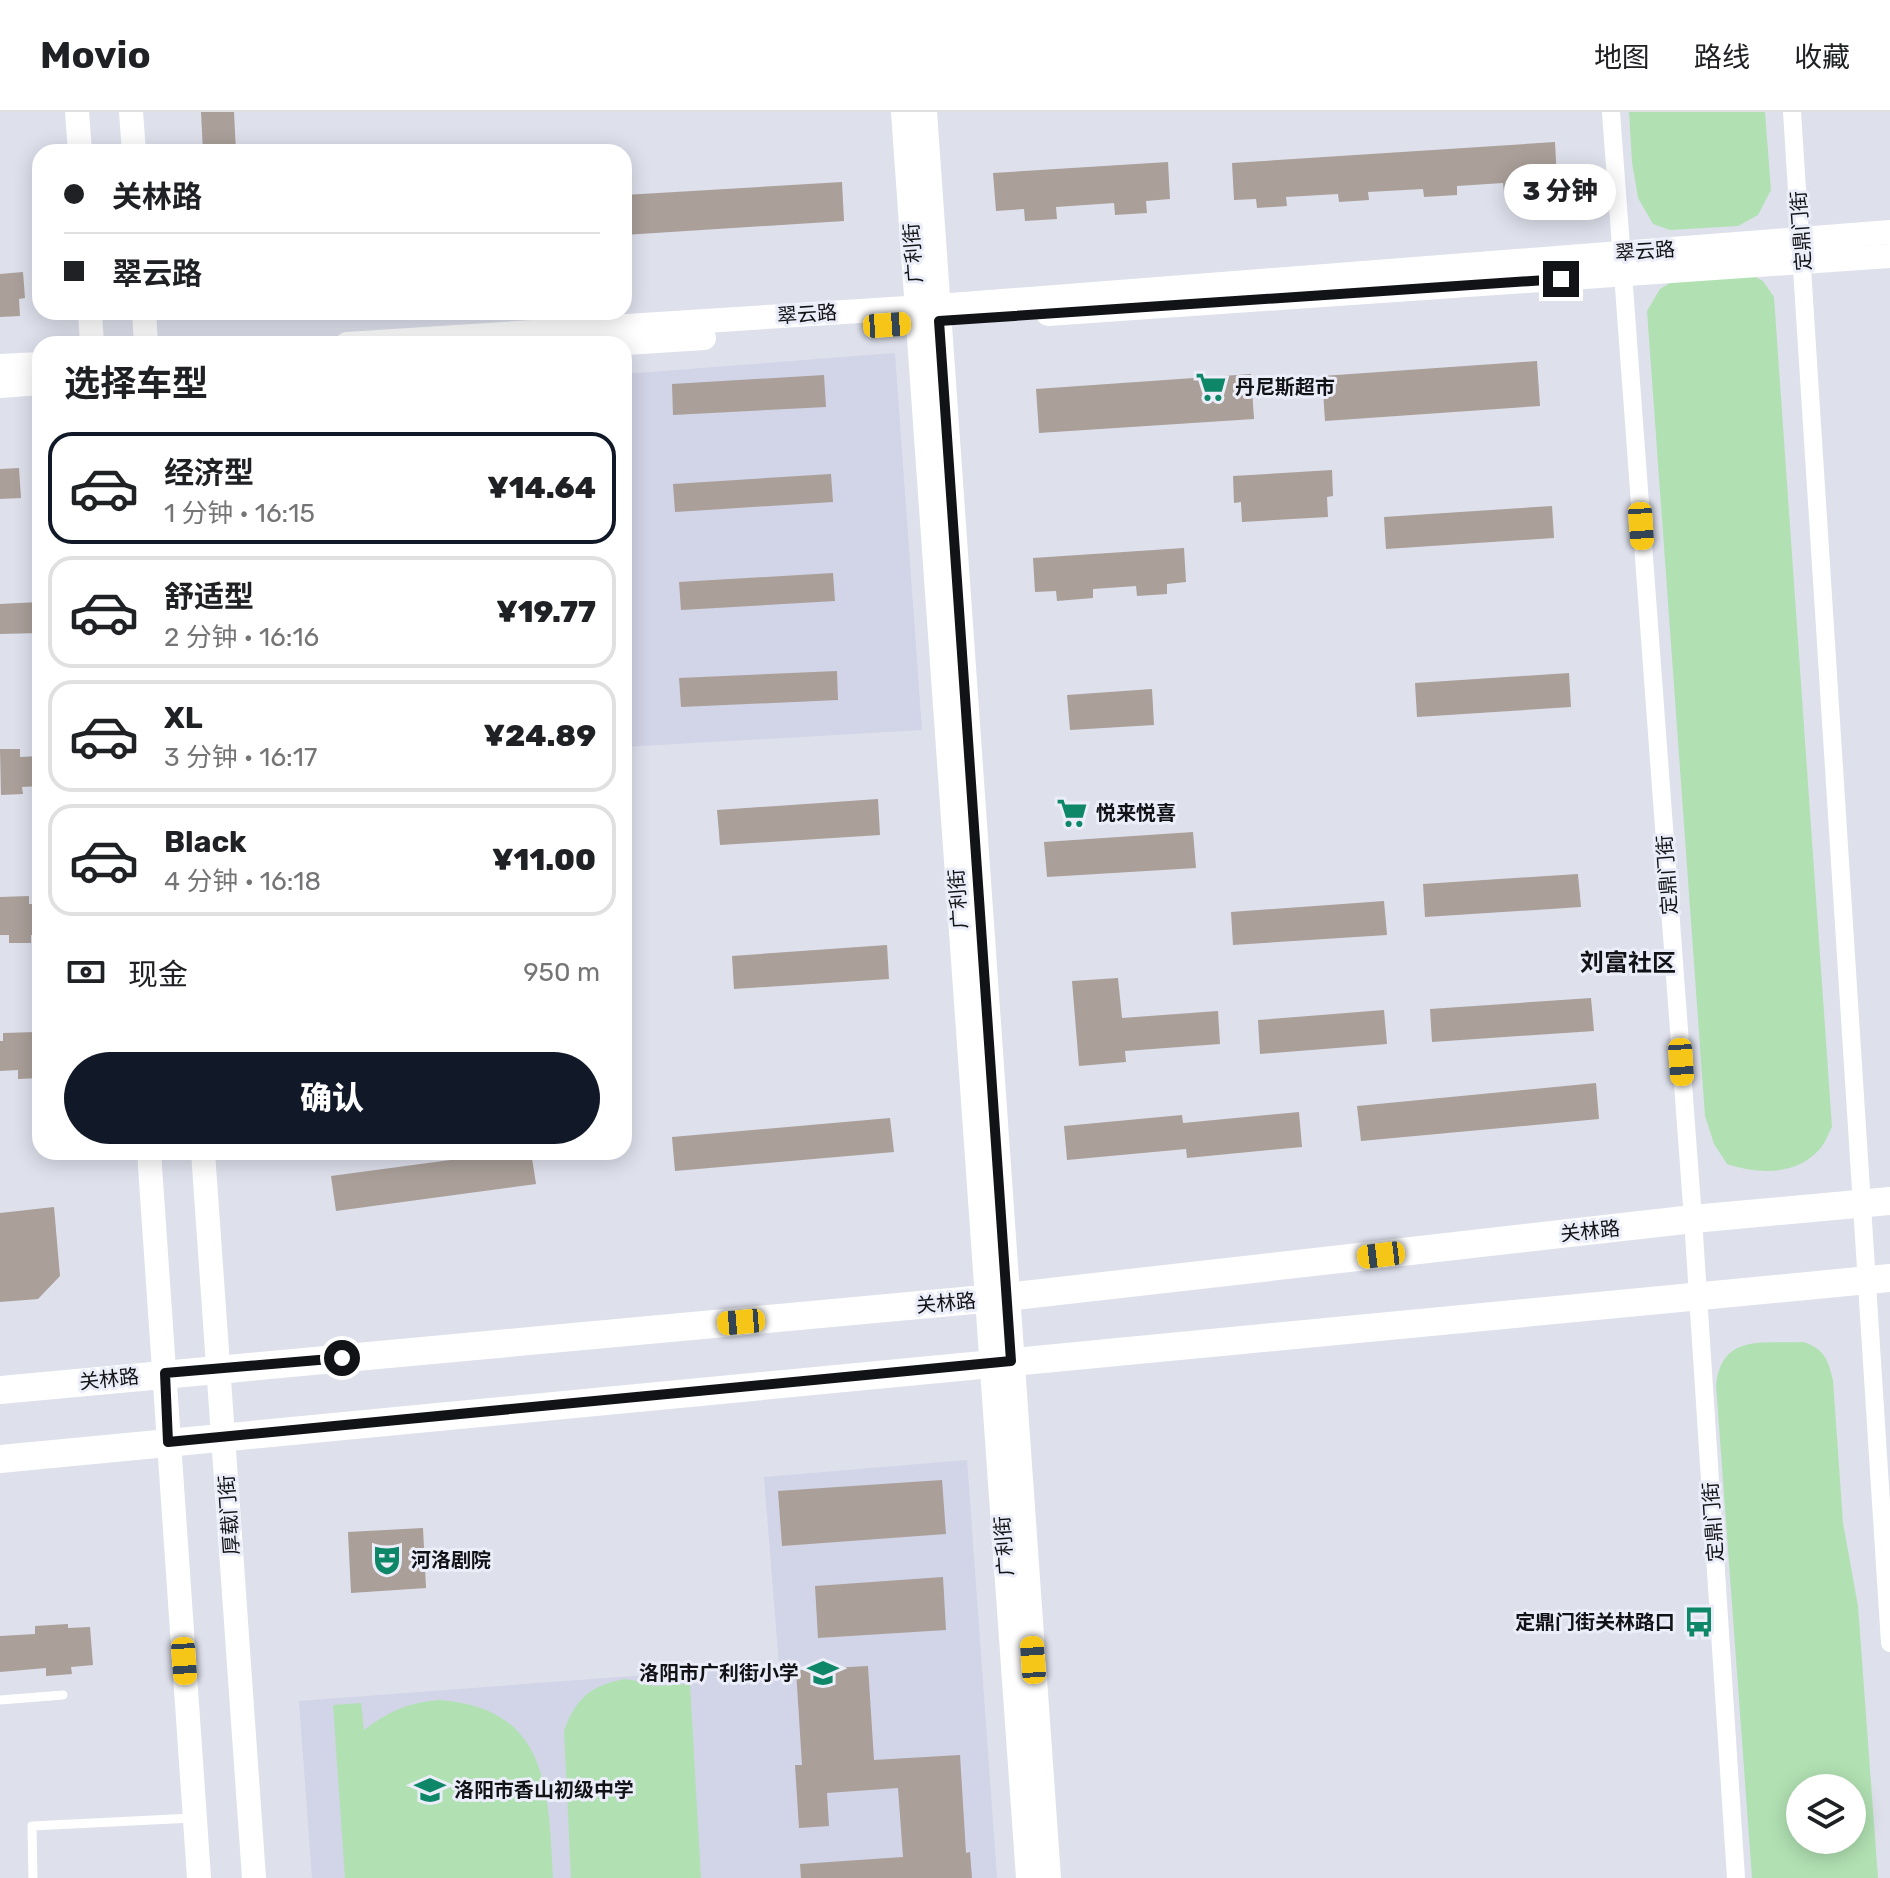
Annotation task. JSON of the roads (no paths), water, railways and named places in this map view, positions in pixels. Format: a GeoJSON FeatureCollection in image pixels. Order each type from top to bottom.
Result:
{"type":"FeatureCollection","features":[{"type":"Feature","properties":{"kind":"main road","name":"关林路"},"geometry":{"type":"LineString","coordinates":[[0,1390],[996,1298],[1693,1219],[1890,1201]]}},
{"type":"Feature","properties":{"kind":"main road"},"geometry":{"type":"LineString","coordinates":[[0,1459],[1878,1280]]}},
{"type":"Feature","properties":{"kind":"street"},"geometry":{"type":"LineString","coordinates":[[77,112],[79,144]]}},
{"type":"Feature","properties":{"kind":"street"},"geometry":{"type":"LineString","coordinates":[[131,112],[133,144]]}},
{"type":"Feature","properties":{"kind":"street","name":"广利街"},"geometry":{"type":"LineString","coordinates":[[903,112],[928,314],[996,1298],[1049,1878]]}},
{"type":"Feature","properties":{"kind":"street","name":"广利街"},"geometry":{"type":"LineString","coordinates":[[925,112],[928,314]]}},
{"type":"Feature","properties":{"kind":"street","name":"定鼎门街"},"geometry":{"type":"LineString","coordinates":[[1611,112],[1693,1219],[1736,1878]]}},
{"type":"Feature","properties":{"kind":"street","name":"定鼎门街"},"geometry":{"type":"LineString","coordinates":[[1792,112],[1860,1203],[1878,1280],[1890,1643]]}},
{"type":"Feature","properties":{"kind":"street","name":"翠云路"},"geometry":{"type":"LineString","coordinates":[[632,342],[928,314],[1802,250],[1890,232]]}},
{"type":"Feature","properties":{"kind":"street","name":"翠云路"},"geometry":{"type":"LineString","coordinates":[[1802,250],[1890,256]]}},
{"type":"Feature","properties":{"kind":"street","name":"翠云路"},"geometry":{"type":"LineString","coordinates":[[502,336],[928,314]]}},
{"type":"Feature","properties":{"kind":"street"},"geometry":{"type":"LineString","coordinates":[[0,366],[32,364]]}},
{"type":"Feature","properties":{"kind":"street"},"geometry":{"type":"LineString","coordinates":[[0,386],[32,384]]}},
{"type":"Feature","properties":{"kind":"street"},"geometry":{"type":"LineString","coordinates":[[150,1160],[199,1878]]}},
{"type":"Feature","properties":{"kind":"street","name":"厚载门街"},"geometry":{"type":"LineString","coordinates":[[204,1160],[254,1878]]}},
{"type":"Feature","properties":{"kind":"street","name":"广利街"},"geometry":{"type":"LineString","coordinates":[[1001,1362],[1028,1878]]}},
{"type":"Feature","properties":{"kind":"lane"},"geometry":{"type":"LineString","coordinates":[[0,1700],[63,1695]]}},
{"type":"Feature","properties":{"kind":"lane"},"geometry":{"type":"LineString","coordinates":[[33,1878],[32,1826],[195,1818]]}},
{"type":"Feature","properties":{"kind":"place","name":"丹尼斯超市"},"geometry":{"type":"Point","coordinates":[1211,387]}},
{"type":"Feature","properties":{"kind":"place","name":"悦来悦喜"},"geometry":{"type":"Point","coordinates":[1072,813]}},
{"type":"Feature","properties":{"kind":"place","name":"河洛剧院"},"geometry":{"type":"Point","coordinates":[387,1560]}},
{"type":"Feature","properties":{"kind":"place","name":"定鼎门街关林路口"},"geometry":{"type":"Point","coordinates":[1699,1622]}},
{"type":"Feature","properties":{"kind":"place","name":"洛阳市广利街小学"},"geometry":{"type":"Point","coordinates":[823,1673]}},
{"type":"Feature","properties":{"kind":"place","name":"洛阳市香山初级中学"},"geometry":{"type":"Point","coordinates":[430,1790]}},
{"type":"Feature","properties":{"kind":"district","name":"刘富社区"},"geometry":{"type":"Point","coordinates":[1628,963]}}]}
